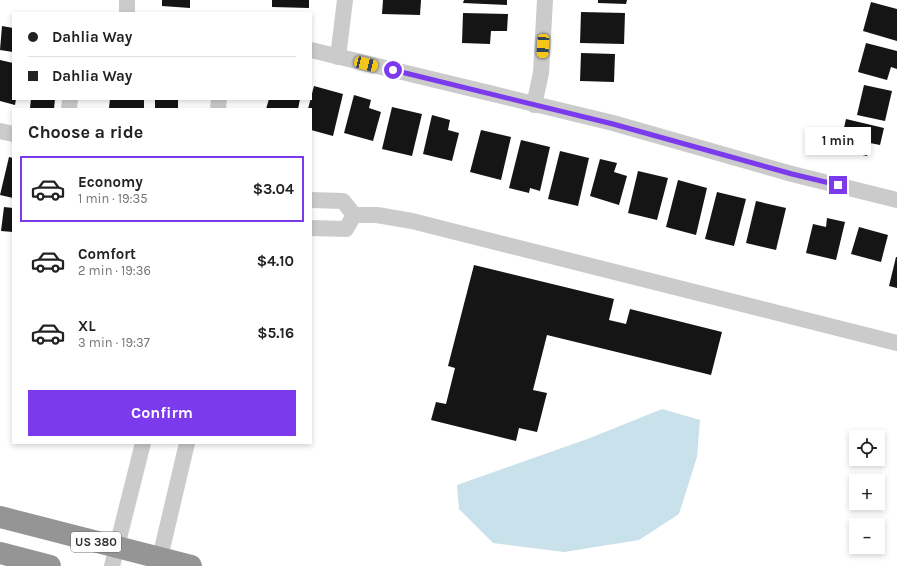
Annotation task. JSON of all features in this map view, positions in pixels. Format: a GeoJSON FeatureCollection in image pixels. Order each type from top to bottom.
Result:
{"type":"FeatureCollection","features":[{"type":"Feature","properties":{"kind":"highway","name":"US 380"},"geometry":{"type":"LineString","coordinates":[[0,517],[114,556],[191,566]]}},
{"type":"Feature","properties":{"kind":"highway"},"geometry":{"type":"LineString","coordinates":[[0,553],[50,566]]}},
{"type":"Feature","properties":{"kind":"street"},"geometry":{"type":"LineString","coordinates":[[127,0],[127,12]]}},
{"type":"Feature","properties":{"kind":"street"},"geometry":{"type":"LineString","coordinates":[[338,57],[345,0]]}},
{"type":"Feature","properties":{"kind":"street"},"geometry":{"type":"LineString","coordinates":[[534,105],[541,73],[544,0]]}},
{"type":"Feature","properties":{"kind":"street"},"geometry":{"type":"LineString","coordinates":[[312,50],[613,124],[792,174],[897,200]]}},
{"type":"Feature","properties":{"kind":"street"},"geometry":{"type":"LineString","coordinates":[[0,131],[12,134]]}},
{"type":"Feature","properties":{"kind":"street"},"geometry":{"type":"LineString","coordinates":[[312,200],[343,201],[354,215]]}},
{"type":"Feature","properties":{"kind":"street"},"geometry":{"type":"LineString","coordinates":[[312,228],[346,229],[354,215]]}},
{"type":"Feature","properties":{"kind":"street"},"geometry":{"type":"LineString","coordinates":[[354,215],[377,215],[412,221],[897,343]]}},
{"type":"Feature","properties":{"kind":"street"},"geometry":{"type":"LineString","coordinates":[[114,556],[143,444]]}},
{"type":"Feature","properties":{"kind":"street"},"geometry":{"type":"LineString","coordinates":[[158,562],[187,444]]}},
{"type":"Feature","properties":{"kind":"water"},"geometry":{"type":"Polygon","coordinates":[[[662,409],[700,420],[697,457],[679,514],[639,540],[564,552],[493,543],[459,509],[457,485],[590,438],[662,409]]]}},
{"type":"Feature","properties":{"kind":"building"},"geometry":{"type":"Polygon","coordinates":[[[162,0],[190,0],[190,8],[162,6],[162,0]]]}},
{"type":"Feature","properties":{"kind":"building"},"geometry":{"type":"Polygon","coordinates":[[[272,0],[309,0],[309,8],[272,7],[272,0]]]}},
{"type":"Feature","properties":{"kind":"building"},"geometry":{"type":"Polygon","coordinates":[[[383,0],[421,0],[420,15],[382,14],[383,0]]]}},
{"type":"Feature","properties":{"kind":"building"},"geometry":{"type":"Polygon","coordinates":[[[464,0],[507,0],[507,5],[463,3],[464,0]]]}},
{"type":"Feature","properties":{"kind":"building"},"geometry":{"type":"Polygon","coordinates":[[[598,0],[627,0],[626,4],[598,3],[598,0]]]}},
{"type":"Feature","properties":{"kind":"building"},"geometry":{"type":"Polygon","coordinates":[[[871,2],[897,9],[897,41],[863,31],[871,2]]]}},
{"type":"Feature","properties":{"kind":"building"},"geometry":{"type":"Polygon","coordinates":[[[581,12],[625,13],[624,44],[580,43],[581,12]]]}},
{"type":"Feature","properties":{"kind":"building"},"geometry":{"type":"Polygon","coordinates":[[[463,13],[508,14],[507,31],[491,31],[490,44],[462,43],[463,13]]]}},
{"type":"Feature","properties":{"kind":"building"},"geometry":{"type":"Polygon","coordinates":[[[2,26],[12,28],[12,52],[0,50],[2,26]]]}},
{"type":"Feature","properties":{"kind":"building"},"geometry":{"type":"Polygon","coordinates":[[[866,43],[897,51],[897,69],[891,67],[887,80],[858,72],[866,43]]]}},
{"type":"Feature","properties":{"kind":"building"},"geometry":{"type":"Polygon","coordinates":[[[581,53],[615,54],[614,82],[580,81],[581,53]]]}},
{"type":"Feature","properties":{"kind":"building"},"geometry":{"type":"Polygon","coordinates":[[[0,60],[12,63],[12,100],[16,100],[15,105],[0,101],[0,60]]]}},
{"type":"Feature","properties":{"kind":"building"},"geometry":{"type":"Polygon","coordinates":[[[864,85],[892,91],[885,121],[857,115],[864,85]]]}},
{"type":"Feature","properties":{"kind":"building"},"geometry":{"type":"Polygon","coordinates":[[[314,86],[343,94],[333,136],[312,130],[312,108],[308,108],[310,100],[312,100],[314,86]]]}},
{"type":"Feature","properties":{"kind":"building"},"geometry":{"type":"Polygon","coordinates":[[[354,95],[371,100],[369,108],[381,112],[373,141],[344,133],[354,95]]]}},
{"type":"Feature","properties":{"kind":"building"},"geometry":{"type":"Polygon","coordinates":[[[31,100],[55,100],[54,108],[30,108],[31,100]]]}},
{"type":"Feature","properties":{"kind":"building"},"geometry":{"type":"Polygon","coordinates":[[[110,100],[144,100],[144,108],[109,108],[110,100]]]}},
{"type":"Feature","properties":{"kind":"building"},"geometry":{"type":"Polygon","coordinates":[[[155,100],[178,100],[178,108],[155,108],[155,100]]]}},
{"type":"Feature","properties":{"kind":"building"},"geometry":{"type":"Polygon","coordinates":[[[269,100],[300,100],[298,108],[266,108],[269,100]]]}},
{"type":"Feature","properties":{"kind":"building"},"geometry":{"type":"Polygon","coordinates":[[[392,107],[422,114],[412,156],[382,149],[392,107]]]}},
{"type":"Feature","properties":{"kind":"building"},"geometry":{"type":"Polygon","coordinates":[[[432,115],[450,120],[448,130],[459,133],[452,161],[423,154],[432,115]]]}},
{"type":"Feature","properties":{"kind":"building"},"geometry":{"type":"Polygon","coordinates":[[[846,119],[884,128],[880,145],[870,143],[867,156],[839,150],[846,119]]]}},
{"type":"Feature","properties":{"kind":"building"},"geometry":{"type":"Polygon","coordinates":[[[481,130],[511,137],[501,180],[470,172],[481,130]]]}},
{"type":"Feature","properties":{"kind":"building"},"geometry":{"type":"Polygon","coordinates":[[[521,140],[550,147],[540,191],[530,188],[529,193],[509,188],[521,140]]]}},
{"type":"Feature","properties":{"kind":"building"},"geometry":{"type":"Polygon","coordinates":[[[560,151],[589,158],[578,206],[548,199],[560,151]]]}},
{"type":"Feature","properties":{"kind":"building"},"geometry":{"type":"Polygon","coordinates":[[[9,157],[12,158],[12,198],[0,195],[9,157]]]}},
{"type":"Feature","properties":{"kind":"building"},"geometry":{"type":"Polygon","coordinates":[[[600,159],[617,163],[614,172],[627,176],[619,205],[590,196],[600,159]]]}},
{"type":"Feature","properties":{"kind":"building"},"geometry":{"type":"Polygon","coordinates":[[[638,171],[668,178],[657,220],[628,213],[638,171]]]}},
{"type":"Feature","properties":{"kind":"building"},"geometry":{"type":"Polygon","coordinates":[[[678,180],[707,188],[696,235],[666,227],[678,180]]]}},
{"type":"Feature","properties":{"kind":"building"},"geometry":{"type":"Polygon","coordinates":[[[717,192],[746,199],[734,246],[705,239],[717,192]]]}},
{"type":"Feature","properties":{"kind":"building"},"geometry":{"type":"Polygon","coordinates":[[[756,201],[786,208],[776,250],[746,243],[756,201]]]}},
{"type":"Feature","properties":{"kind":"building"},"geometry":{"type":"Polygon","coordinates":[[[4,207],[12,208],[12,232],[1,231],[4,207]]]}},
{"type":"Feature","properties":{"kind":"building"},"geometry":{"type":"Polygon","coordinates":[[[827,218],[845,222],[836,260],[806,253],[813,224],[826,227],[827,218]]]}},
{"type":"Feature","properties":{"kind":"building"},"geometry":{"type":"Polygon","coordinates":[[[859,227],[888,235],[881,262],[851,254],[859,227]]]}},
{"type":"Feature","properties":{"kind":"building"},"geometry":{"type":"Polygon","coordinates":[[[897,257],[897,288],[889,286],[897,257]]]}},
{"type":"Feature","properties":{"kind":"building"},"geometry":{"type":"Polygon","coordinates":[[[474,265],[614,299],[609,320],[626,324],[630,309],[722,332],[711,375],[547,335],[533,390],[547,393],[537,432],[519,428],[516,441],[431,420],[436,402],[446,404],[455,368],[448,366],[474,265]]]}},
{"type":"Feature","properties":{"kind":"route"},"geometry":{"type":"LineString","coordinates":[[393,70],[613,124],[792,174],[838,185]]}}]}
